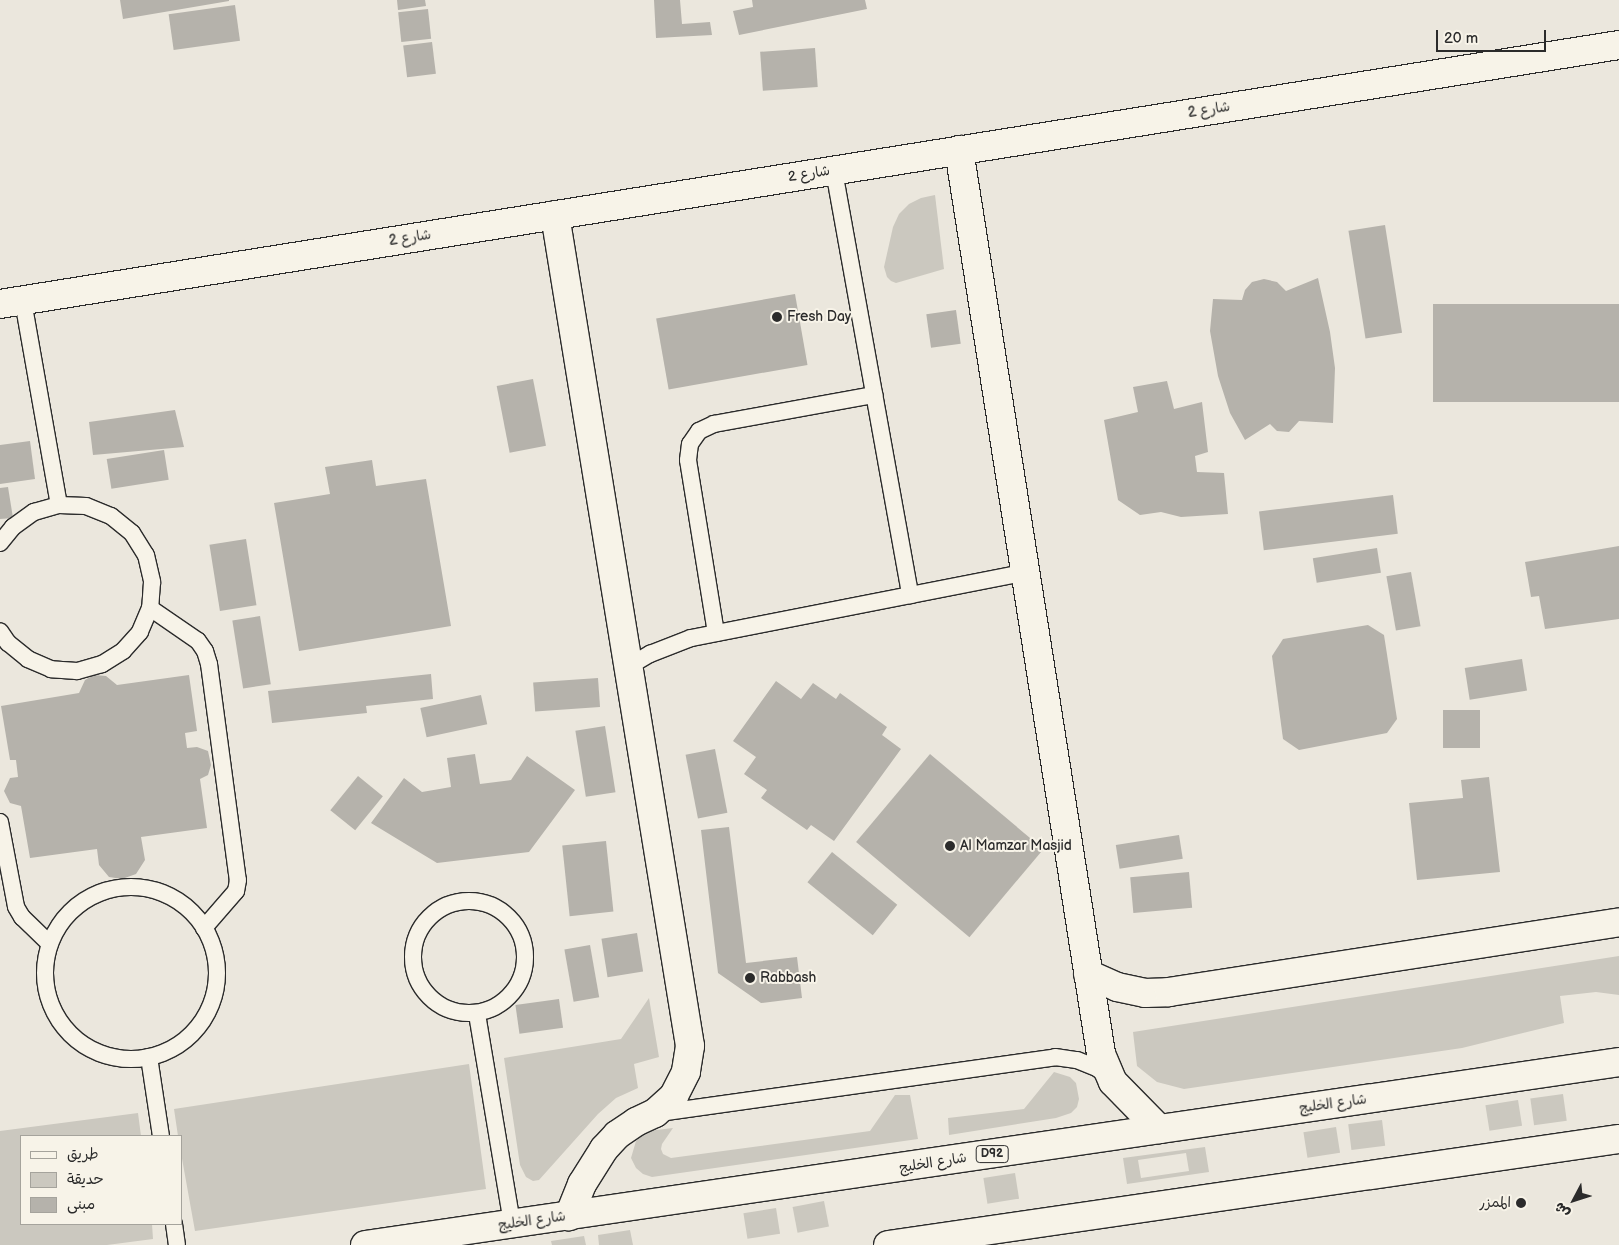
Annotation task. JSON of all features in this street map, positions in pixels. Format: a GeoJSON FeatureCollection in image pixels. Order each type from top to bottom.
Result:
{"type":"FeatureCollection","features":[{"type":"Feature","properties":{"kind":"street","name":"شارع 2"},"geometry":{"type":"LineString","coordinates":[[6,303],[1619,45]]}},
{"type":"Feature","properties":{"kind":"street"},"geometry":{"type":"LineString","coordinates":[[959,150],[1101,1054],[1114,1082],[1159,1129]]}},
{"type":"Feature","properties":{"kind":"street"},"geometry":{"type":"LineString","coordinates":[[555,215],[690,1046],[686,1072],[674,1096],[655,1113],[636,1122],[617,1135],[604,1149],[582,1184],[569,1216]]}},
{"type":"Feature","properties":{"kind":"street"},"geometry":{"type":"LineString","coordinates":[[1088,974],[1117,987],[1145,993],[1169,992],[1619,922]]}},
{"type":"Feature","properties":{"kind":"street","name":"شارع الخليج"},"geometry":{"type":"LineString","coordinates":[[365,1245],[1619,1062]]}},
{"type":"Feature","properties":{"kind":"street"},"geometry":{"type":"LineString","coordinates":[[888,1245],[1619,1139]]}},
{"type":"Feature","properties":{"kind":"lane"},"geometry":{"type":"LineString","coordinates":[[834,171],[910,595]]}},
{"type":"Feature","properties":{"kind":"lane"},"geometry":{"type":"LineString","coordinates":[[6,303],[59,505]]}},
{"type":"Feature","properties":{"kind":"lane"},"geometry":{"type":"LineString","coordinates":[[716,633],[688,460],[690,444],[699,431],[714,424],[874,395]]}},
{"type":"Feature","properties":{"kind":"lane"},"geometry":{"type":"LineString","coordinates":[[0,543],[13,526],[34,512],[59,505],[86,506],[111,516],[132,533],[146,555],[152,582],[150,608],[140,632],[124,651],[102,664],[77,670],[51,669],[28,659],[3,641]]}},
{"type":"Feature","properties":{"kind":"lane"},"geometry":{"type":"LineString","coordinates":[[628,667],[670,645],[716,633],[1026,572]]}},
{"type":"Feature","properties":{"kind":"lane"},"geometry":{"type":"LineString","coordinates":[[150,608],[198,641],[205,651],[209,664],[238,880],[232,896],[204,928]]}},
{"type":"Feature","properties":{"kind":"lane"},"geometry":{"type":"LineString","coordinates":[[0,822],[16,907],[22,918],[49,943]]}},
{"type":"Feature","properties":{"kind":"lane"},"geometry":{"type":"LineString","coordinates":[[135,886],[162,892],[186,906],[204,928],[215,953],[217,980],[210,1007],[196,1030],[174,1047],[149,1057],[123,1059],[98,1053],[75,1039],[58,1019],[47,995],[44,969],[49,943],[62,919],[82,900],[108,889],[135,886]]}},
{"type":"Feature","properties":{"kind":"lane"},"geometry":{"type":"LineString","coordinates":[[471,900],[489,904],[505,914],[518,927],[525,945],[526,964],[521,981],[510,997],[495,1008],[477,1014],[458,1013],[441,1006],[426,994],[416,978],[412,960],[414,941],[422,924],[435,911],[452,902],[471,900]]}},
{"type":"Feature","properties":{"kind":"lane"},"geometry":{"type":"LineString","coordinates":[[477,1014],[512,1224]]}},
{"type":"Feature","properties":{"kind":"lane"},"geometry":{"type":"LineString","coordinates":[[149,1057],[161,1135]]}},
{"type":"Feature","properties":{"kind":"lane"},"geometry":{"type":"LineString","coordinates":[[655,1113],[1055,1057],[1076,1060],[1097,1068],[1114,1082]]}},
{"type":"Feature","properties":{"kind":"lane"},"geometry":{"type":"LineString","coordinates":[[174,1225],[177,1245]]}},
{"type":"Feature","properties":{"kind":"green space"},"geometry":{"type":"Polygon","coordinates":[[[935,195],[944,269],[896,283],[891,281],[887,277],[884,267],[893,227],[899,214],[909,204],[921,198],[935,195]]]}},
{"type":"Feature","properties":{"kind":"green space"},"geometry":{"type":"Polygon","coordinates":[[[1619,956],[1619,995],[1596,992],[1560,996],[1564,1023],[1462,1048],[1184,1089],[1157,1082],[1137,1066],[1133,1032],[1619,956]]]}},
{"type":"Feature","properties":{"kind":"green space"},"geometry":{"type":"Polygon","coordinates":[[[649,998],[659,1057],[634,1064],[638,1088],[616,1098],[598,1114],[539,1180],[533,1181],[526,1177],[520,1165],[504,1058],[621,1039],[649,998]]]}},
{"type":"Feature","properties":{"kind":"green space"},"geometry":{"type":"Polygon","coordinates":[[[469,1064],[486,1189],[195,1231],[182,1159],[182,1135],[178,1135],[174,1109],[469,1064]]]}},
{"type":"Feature","properties":{"kind":"green space"},"geometry":{"type":"Polygon","coordinates":[[[1054,1072],[1070,1077],[1076,1083],[1079,1099],[1077,1107],[1071,1113],[1056,1118],[949,1135],[948,1118],[1024,1109],[1054,1072]]]}},
{"type":"Feature","properties":{"kind":"green space"},"geometry":{"type":"Polygon","coordinates":[[[1563,1094],[1567,1121],[1534,1125],[1530,1099],[1563,1094]]]}},
{"type":"Feature","properties":{"kind":"green space"},"geometry":{"type":"Polygon","coordinates":[[[895,1095],[910,1095],[918,1139],[652,1177],[643,1174],[636,1168],[631,1158],[636,1141],[648,1131],[673,1128],[662,1144],[661,1149],[663,1154],[671,1158],[870,1131],[895,1095]]]}},
{"type":"Feature","properties":{"kind":"green space"},"geometry":{"type":"Polygon","coordinates":[[[1518,1100],[1522,1126],[1489,1131],[1485,1105],[1518,1100]]]}},
{"type":"Feature","properties":{"kind":"green space"},"geometry":{"type":"Polygon","coordinates":[[[138,1113],[141,1135],[20,1135],[20,1225],[152,1225],[153,1239],[107,1245],[0,1245],[0,1131],[138,1113]]]}},
{"type":"Feature","properties":{"kind":"green space"},"geometry":{"type":"Polygon","coordinates":[[[1382,1120],[1385,1146],[1351,1150],[1348,1124],[1382,1120]]]}},
{"type":"Feature","properties":{"kind":"green space"},"geometry":{"type":"Polygon","coordinates":[[[1336,1127],[1340,1153],[1307,1158],[1303,1132],[1336,1127]]]}},
{"type":"Feature","properties":{"kind":"green space"},"geometry":{"type":"Polygon","coordinates":[[[1205,1147],[1209,1172],[1127,1184],[1123,1158],[1205,1147]],[[1186,1153],[1138,1160],[1141,1178],[1189,1171],[1186,1153]]]}},
{"type":"Feature","properties":{"kind":"green space"},"geometry":{"type":"Polygon","coordinates":[[[1015,1173],[1019,1199],[987,1204],[983,1178],[1015,1173]]]}},
{"type":"Feature","properties":{"kind":"green space"},"geometry":{"type":"Polygon","coordinates":[[[824,1201],[829,1227],[798,1233],[793,1207],[824,1201]]]}},
{"type":"Feature","properties":{"kind":"green space"},"geometry":{"type":"Polygon","coordinates":[[[776,1208],[780,1234],[747,1239],[743,1213],[776,1208]]]}},
{"type":"Feature","properties":{"kind":"green space"},"geometry":{"type":"Polygon","coordinates":[[[630,1230],[633,1245],[599,1245],[598,1235],[630,1230]]]}},
{"type":"Feature","properties":{"kind":"green space"},"geometry":{"type":"Polygon","coordinates":[[[584,1236],[586,1245],[552,1245],[551,1241],[584,1236]]]}},
{"type":"Feature","properties":{"kind":"building"},"geometry":{"type":"Polygon","coordinates":[[[120,0],[229,0],[229,1],[123,19],[120,0]]]}},
{"type":"Feature","properties":{"kind":"building"},"geometry":{"type":"Polygon","coordinates":[[[397,0],[425,0],[426,6],[398,10],[397,0]]]}},
{"type":"Feature","properties":{"kind":"building"},"geometry":{"type":"Polygon","coordinates":[[[654,0],[680,0],[682,24],[710,22],[712,35],[656,38],[654,0]]]}},
{"type":"Feature","properties":{"kind":"building"},"geometry":{"type":"Polygon","coordinates":[[[752,0],[865,0],[867,9],[739,35],[733,11],[753,7],[752,0]]]}},
{"type":"Feature","properties":{"kind":"building"},"geometry":{"type":"Polygon","coordinates":[[[235,5],[240,41],[174,50],[169,14],[235,5]]]}},
{"type":"Feature","properties":{"kind":"building"},"geometry":{"type":"Polygon","coordinates":[[[428,9],[431,39],[401,42],[398,12],[428,9]]]}},
{"type":"Feature","properties":{"kind":"building"},"geometry":{"type":"Polygon","coordinates":[[[432,42],[436,74],[407,77],[403,46],[432,42]]]}},
{"type":"Feature","properties":{"kind":"building"},"geometry":{"type":"Polygon","coordinates":[[[815,48],[818,87],[763,91],[760,52],[815,48]]]}},
{"type":"Feature","properties":{"kind":"building"},"geometry":{"type":"Polygon","coordinates":[[[1385,225],[1402,333],[1366,338],[1348,231],[1385,225]]]}},
{"type":"Feature","properties":{"kind":"building"},"geometry":{"type":"Polygon","coordinates":[[[1318,278],[1330,332],[1335,368],[1333,423],[1299,421],[1289,432],[1277,431],[1270,424],[1245,440],[1230,413],[1218,376],[1210,331],[1213,299],[1242,300],[1245,290],[1252,282],[1264,279],[1277,282],[1286,291],[1318,278]]]}},
{"type":"Feature","properties":{"kind":"building"},"geometry":{"type":"Polygon","coordinates":[[[795,294],[808,365],[669,389],[656,318],[795,294]]]}},
{"type":"Feature","properties":{"kind":"building"},"geometry":{"type":"Polygon","coordinates":[[[1433,304],[1619,304],[1619,402],[1433,402],[1433,304]]]}},
{"type":"Feature","properties":{"kind":"building"},"geometry":{"type":"Polygon","coordinates":[[[956,310],[961,344],[931,348],[926,314],[956,310]]]}},
{"type":"Feature","properties":{"kind":"building"},"geometry":{"type":"Polygon","coordinates":[[[533,379],[546,446],[510,453],[497,386],[533,379]]]}},
{"type":"Feature","properties":{"kind":"building"},"geometry":{"type":"Polygon","coordinates":[[[1167,381],[1174,409],[1202,402],[1208,452],[1195,456],[1197,472],[1224,473],[1228,514],[1181,517],[1161,512],[1140,515],[1118,500],[1104,420],[1138,412],[1133,387],[1167,381]]]}},
{"type":"Feature","properties":{"kind":"building"},"geometry":{"type":"Polygon","coordinates":[[[175,410],[184,447],[93,455],[89,422],[175,410]]]}},
{"type":"Feature","properties":{"kind":"building"},"geometry":{"type":"Polygon","coordinates":[[[30,441],[35,479],[0,484],[0,445],[30,441]]]}},
{"type":"Feature","properties":{"kind":"building"},"geometry":{"type":"Polygon","coordinates":[[[164,450],[169,480],[111,489],[107,459],[164,450]]]}},
{"type":"Feature","properties":{"kind":"building"},"geometry":{"type":"Polygon","coordinates":[[[372,460],[376,486],[426,479],[451,626],[299,651],[274,503],[330,494],[325,467],[372,460]]]}},
{"type":"Feature","properties":{"kind":"building"},"geometry":{"type":"Polygon","coordinates":[[[8,487],[13,518],[0,519],[0,488],[8,487]]]}},
{"type":"Feature","properties":{"kind":"building"},"geometry":{"type":"Polygon","coordinates":[[[1393,495],[1398,534],[1264,550],[1259,511],[1393,495]]]}},
{"type":"Feature","properties":{"kind":"building"},"geometry":{"type":"Polygon","coordinates":[[[246,539],[256,605],[220,611],[209,545],[246,539]]]}},
{"type":"Feature","properties":{"kind":"building"},"geometry":{"type":"Polygon","coordinates":[[[1619,546],[1619,619],[1545,629],[1539,596],[1531,597],[1525,562],[1619,546]]]}},
{"type":"Feature","properties":{"kind":"building"},"geometry":{"type":"Polygon","coordinates":[[[1377,548],[1381,573],[1317,583],[1313,558],[1377,548]]]}},
{"type":"Feature","properties":{"kind":"building"},"geometry":{"type":"Polygon","coordinates":[[[1411,572],[1421,626],[1396,631],[1386,576],[1411,572]]]}},
{"type":"Feature","properties":{"kind":"building"},"geometry":{"type":"Polygon","coordinates":[[[260,616],[271,684],[243,689],[232,620],[260,616]]]}},
{"type":"Feature","properties":{"kind":"building"},"geometry":{"type":"Polygon","coordinates":[[[1368,625],[1384,635],[1397,719],[1387,733],[1299,750],[1283,739],[1272,656],[1283,639],[1368,625]]]}},
{"type":"Feature","properties":{"kind":"building"},"geometry":{"type":"Polygon","coordinates":[[[1522,659],[1527,691],[1470,700],[1465,668],[1522,659]]]}},
{"type":"Feature","properties":{"kind":"building"},"geometry":{"type":"Polygon","coordinates":[[[431,674],[433,699],[366,706],[367,713],[272,723],[268,691],[431,674]]]}},
{"type":"Feature","properties":{"kind":"building"},"geometry":{"type":"Polygon","coordinates":[[[94,675],[106,676],[117,685],[189,675],[197,731],[185,733],[187,748],[197,747],[208,751],[211,765],[208,775],[200,779],[207,828],[141,837],[145,860],[136,874],[122,879],[109,877],[99,865],[97,849],[30,858],[21,806],[10,803],[4,791],[10,778],[18,777],[16,760],[10,760],[1,706],[79,693],[85,680],[94,675]]]}},
{"type":"Feature","properties":{"kind":"building"},"geometry":{"type":"Polygon","coordinates":[[[598,678],[600,707],[535,711],[533,683],[598,678]]]}},
{"type":"Feature","properties":{"kind":"building"},"geometry":{"type":"Polygon","coordinates":[[[776,681],[801,699],[813,683],[836,699],[840,693],[887,727],[882,735],[901,749],[834,841],[811,825],[807,830],[761,798],[767,790],[744,774],[756,757],[733,741],[776,681]]]}},
{"type":"Feature","properties":{"kind":"building"},"geometry":{"type":"Polygon","coordinates":[[[481,695],[487,724],[427,737],[420,708],[481,695]]]}},
{"type":"Feature","properties":{"kind":"building"},"geometry":{"type":"Polygon","coordinates":[[[1443,710],[1480,710],[1480,748],[1443,748],[1443,710]]]}},
{"type":"Feature","properties":{"kind":"building"},"geometry":{"type":"Polygon","coordinates":[[[605,726],[615,792],[586,797],[575,731],[605,726]]]}},
{"type":"Feature","properties":{"kind":"building"},"geometry":{"type":"Polygon","coordinates":[[[715,749],[727,813],[698,819],[686,755],[715,749]]]}},
{"type":"Feature","properties":{"kind":"building"},"geometry":{"type":"Polygon","coordinates":[[[475,754],[480,784],[511,780],[527,756],[575,790],[529,852],[437,863],[371,823],[404,778],[422,792],[451,787],[447,758],[475,754]]]}},
{"type":"Feature","properties":{"kind":"building","name":"Al Mamzar Masjid"},"geometry":{"type":"Polygon","coordinates":[[[930,754],[1043,849],[969,937],[856,842],[930,754]]]}},
{"type":"Feature","properties":{"kind":"building"},"geometry":{"type":"Polygon","coordinates":[[[358,776],[383,796],[355,830],[330,810],[358,776]]]}},
{"type":"Feature","properties":{"kind":"building"},"geometry":{"type":"Polygon","coordinates":[[[1489,777],[1500,872],[1417,880],[1409,803],[1463,798],[1461,780],[1489,777]]]}},
{"type":"Feature","properties":{"kind":"building"},"geometry":{"type":"Polygon","coordinates":[[[729,827],[746,963],[797,957],[802,998],[761,1003],[718,973],[701,830],[729,827]]]}},
{"type":"Feature","properties":{"kind":"building"},"geometry":{"type":"Polygon","coordinates":[[[1179,835],[1183,859],[1120,869],[1116,845],[1179,835]]]}},
{"type":"Feature","properties":{"kind":"building"},"geometry":{"type":"Polygon","coordinates":[[[606,841],[613,912],[570,916],[562,846],[606,841]]]}},
{"type":"Feature","properties":{"kind":"building"},"geometry":{"type":"Polygon","coordinates":[[[832,852],[897,905],[873,935],[807,882],[832,852]]]}},
{"type":"Feature","properties":{"kind":"building"},"geometry":{"type":"Polygon","coordinates":[[[1189,872],[1192,908],[1133,913],[1130,877],[1189,872]]]}},
{"type":"Feature","properties":{"kind":"building"},"geometry":{"type":"Polygon","coordinates":[[[637,933],[643,972],[608,977],[601,939],[637,933]]]}},
{"type":"Feature","properties":{"kind":"building"},"geometry":{"type":"Polygon","coordinates":[[[590,945],[599,997],[574,1002],[564,950],[590,945]]]}},
{"type":"Feature","properties":{"kind":"building"},"geometry":{"type":"Polygon","coordinates":[[[559,999],[563,1028],[519,1034],[515,1005],[559,999]]]}},
{"type":"Feature","properties":{"kind":"place","name":"Fresh Day"},"geometry":{"type":"Point","coordinates":[777,317]}},
{"type":"Feature","properties":{"kind":"place","name":"Al Mamzar Masjid"},"geometry":{"type":"Point","coordinates":[950,846]}},
{"type":"Feature","properties":{"kind":"place","name":"Rabbash"},"geometry":{"type":"Point","coordinates":[750,978]}},
{"type":"Feature","properties":{"kind":"place","name":"الممزر"},"geometry":{"type":"Point","coordinates":[1521,1203]}}]}
